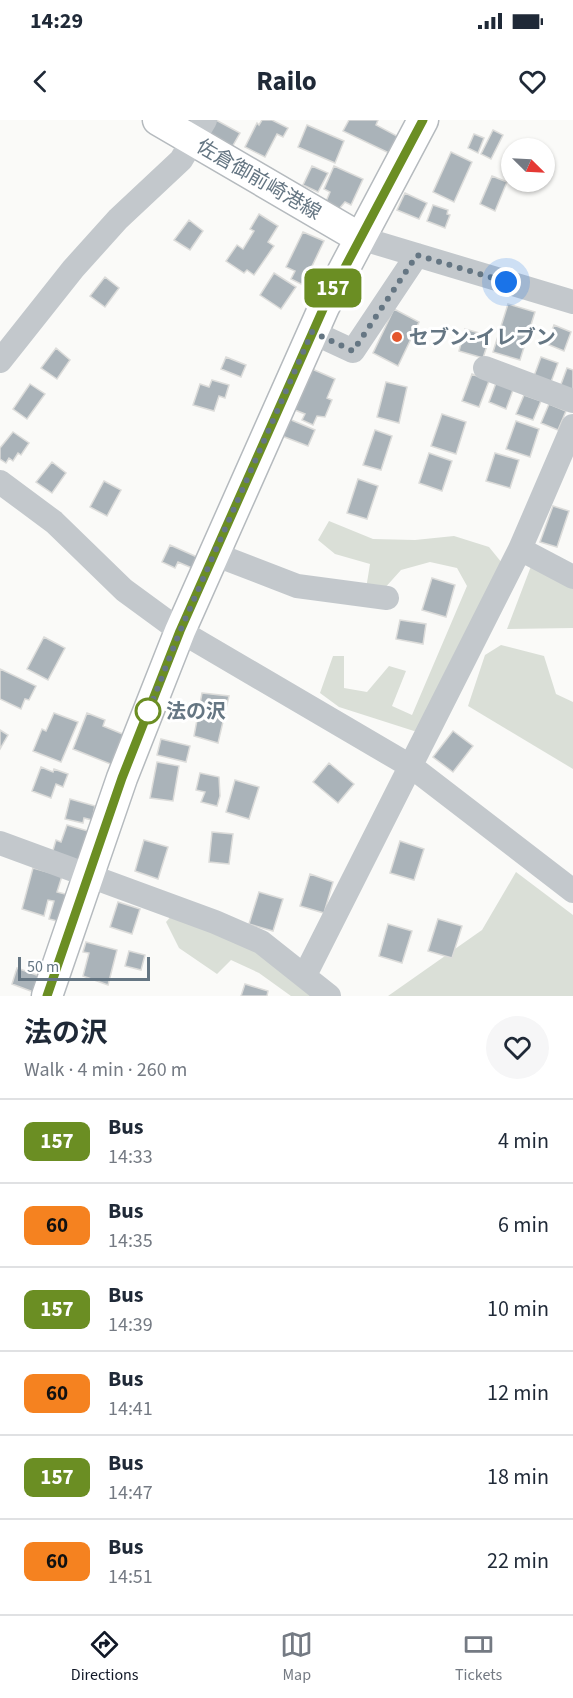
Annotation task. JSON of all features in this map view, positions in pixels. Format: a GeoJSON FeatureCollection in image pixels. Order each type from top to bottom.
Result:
{"type":"FeatureCollection","features":[{"type":"Feature","properties":{"kind":"main road","name":"佐倉御前崎港線"},"geometry":{"type":"LineString","coordinates":[[158,120],[200,130],[360,238]]}},
{"type":"Feature","properties":{"kind":"main road"},"geometry":{"type":"LineString","coordinates":[[47,996],[122,778],[180,631],[312,332],[423,120]]}},
{"type":"Feature","properties":{"kind":"street"},"geometry":{"type":"LineString","coordinates":[[0,361],[73,269],[118,219],[181,160],[200,130]]}},
{"type":"Feature","properties":{"kind":"street"},"geometry":{"type":"LineString","coordinates":[[360,238],[573,302]]}},
{"type":"Feature","properties":{"kind":"street"},"geometry":{"type":"LineString","coordinates":[[312,332],[353,351],[417,255]]}},
{"type":"Feature","properties":{"kind":"street"},"geometry":{"type":"LineString","coordinates":[[485,369],[573,401]]}},
{"type":"Feature","properties":{"kind":"street"},"geometry":{"type":"LineString","coordinates":[[305,975],[520,549],[573,426]]}},
{"type":"Feature","properties":{"kind":"street"},"geometry":{"type":"LineString","coordinates":[[0,482],[54,522],[124,590],[180,631],[411,767],[573,891]]}},
{"type":"Feature","properties":{"kind":"street"},"geometry":{"type":"LineString","coordinates":[[520,549],[573,577]]}},
{"type":"Feature","properties":{"kind":"street"},"geometry":{"type":"LineString","coordinates":[[214,554],[297,586],[387,598]]}},
{"type":"Feature","properties":{"kind":"street"},"geometry":{"type":"LineString","coordinates":[[0,843],[89,874],[261,942],[329,996]]}},
{"type":"Feature","properties":{"kind":"shaded area"},"geometry":{"type":"Polygon","coordinates":[[[329,521],[373,539],[415,540],[454,536],[489,547],[502,563],[431,728],[414,731],[339,707],[320,693],[333,656],[344,656],[344,688],[367,692],[389,666],[406,671],[392,706],[412,715],[467,586],[457,568],[430,562],[401,570],[383,590],[365,595],[370,564],[335,554],[318,540],[329,521]]]}},
{"type":"Feature","properties":{"kind":"shaded area"},"geometry":{"type":"Polygon","coordinates":[[[533,561],[573,583],[573,628],[507,629],[533,561]]]}},
{"type":"Feature","properties":{"kind":"shaded area"},"geometry":{"type":"Polygon","coordinates":[[[501,645],[544,656],[556,694],[573,702],[573,769],[468,706],[485,655],[501,645]]]}},
{"type":"Feature","properties":{"kind":"shaded area"},"geometry":{"type":"Polygon","coordinates":[[[516,872],[573,915],[573,996],[388,996],[482,930],[516,872]]]}},
{"type":"Feature","properties":{"kind":"shaded area"},"geometry":{"type":"Polygon","coordinates":[[[173,914],[254,947],[315,996],[291,996],[259,973],[231,960],[217,974],[179,948],[166,922],[173,914]]]}},
{"type":"Feature","properties":{"kind":"building"},"geometry":{"type":"Polygon","coordinates":[[[216,120],[240,133],[232,147],[208,134],[216,120]]]}},
{"type":"Feature","properties":{"kind":"building"},"geometry":{"type":"Polygon","coordinates":[[[262,120],[272,120],[288,128],[283,137],[277,134],[265,157],[245,147],[257,123],[259,125],[262,120]]]}},
{"type":"Feature","properties":{"kind":"building"},"geometry":{"type":"Polygon","coordinates":[[[349,120],[378,120],[376,125],[397,136],[389,153],[343,131],[349,120]]]}},
{"type":"Feature","properties":{"kind":"building"},"geometry":{"type":"Polygon","coordinates":[[[307,125],[344,141],[335,163],[298,147],[307,125]]]}},
{"type":"Feature","properties":{"kind":"building"},"geometry":{"type":"Polygon","coordinates":[[[493,130],[503,135],[491,159],[481,154],[493,130]]]}},
{"type":"Feature","properties":{"kind":"building"},"geometry":{"type":"Polygon","coordinates":[[[474,134],[484,138],[478,153],[468,148],[474,134]]]}},
{"type":"Feature","properties":{"kind":"building"},"geometry":{"type":"Polygon","coordinates":[[[451,152],[472,162],[454,202],[433,192],[451,152]]]}},
{"type":"Feature","properties":{"kind":"building"},"geometry":{"type":"Polygon","coordinates":[[[312,166],[328,173],[318,192],[303,185],[312,166]]]}},
{"type":"Feature","properties":{"kind":"building"},"geometry":{"type":"Polygon","coordinates":[[[334,166],[363,179],[351,205],[345,202],[338,210],[325,204],[330,192],[324,189],[334,166]]]}},
{"type":"Feature","properties":{"kind":"building"},"geometry":{"type":"Polygon","coordinates":[[[492,176],[501,180],[501,192],[503,192],[495,211],[480,204],[492,176]]]}},
{"type":"Feature","properties":{"kind":"building"},"geometry":{"type":"Polygon","coordinates":[[[405,193],[427,203],[419,219],[397,210],[405,193]]]}},
{"type":"Feature","properties":{"kind":"building"},"geometry":{"type":"Polygon","coordinates":[[[433,205],[448,210],[447,214],[450,215],[445,228],[427,221],[433,205]]]}},
{"type":"Feature","properties":{"kind":"building"},"geometry":{"type":"Polygon","coordinates":[[[259,214],[278,226],[268,242],[274,246],[254,275],[247,270],[244,273],[226,261],[237,245],[243,249],[254,231],[250,229],[259,214]]]}},
{"type":"Feature","properties":{"kind":"building"},"geometry":{"type":"Polygon","coordinates":[[[189,220],[203,231],[190,250],[174,240],[189,220]]]}},
{"type":"Feature","properties":{"kind":"building"},"geometry":{"type":"Polygon","coordinates":[[[303,232],[324,241],[303,285],[291,279],[295,271],[286,267],[303,232]]]}},
{"type":"Feature","properties":{"kind":"building"},"geometry":{"type":"Polygon","coordinates":[[[274,273],[296,287],[281,309],[260,295],[274,273]]]}},
{"type":"Feature","properties":{"kind":"building"},"geometry":{"type":"Polygon","coordinates":[[[105,277],[119,288],[105,307],[90,296],[105,277]]]}},
{"type":"Feature","properties":{"kind":"building"},"geometry":{"type":"Polygon","coordinates":[[[508,304],[535,312],[520,360],[493,352],[508,304]]]}},
{"type":"Feature","properties":{"kind":"building"},"geometry":{"type":"Polygon","coordinates":[[[394,309],[419,322],[398,366],[373,353],[394,309]]]}},
{"type":"Feature","properties":{"kind":"building"},"geometry":{"type":"Polygon","coordinates":[[[554,325],[571,332],[564,351],[547,344],[554,325]]]}},
{"type":"Feature","properties":{"kind":"building"},"geometry":{"type":"Polygon","coordinates":[[[465,329],[490,336],[483,358],[459,351],[465,329]]]}},
{"type":"Feature","properties":{"kind":"building"},"geometry":{"type":"Polygon","coordinates":[[[56,348],[70,360],[57,379],[41,368],[56,348]]]}},
{"type":"Feature","properties":{"kind":"building"},"geometry":{"type":"Polygon","coordinates":[[[226,357],[246,365],[241,377],[221,369],[226,357]]]}},
{"type":"Feature","properties":{"kind":"building"},"geometry":{"type":"Polygon","coordinates":[[[541,357],[558,363],[551,382],[534,376],[541,357]]]}},
{"type":"Feature","properties":{"kind":"building"},"geometry":{"type":"Polygon","coordinates":[[[567,368],[573,370],[573,392],[560,387],[567,368]]]}},
{"type":"Feature","properties":{"kind":"building"},"geometry":{"type":"Polygon","coordinates":[[[312,369],[335,379],[327,398],[332,400],[325,417],[317,416],[313,425],[302,420],[305,414],[295,410],[312,369]]]}},
{"type":"Feature","properties":{"kind":"building"},"geometry":{"type":"Polygon","coordinates":[[[472,374],[489,381],[479,407],[462,401],[472,374]]]}},
{"type":"Feature","properties":{"kind":"building"},"geometry":{"type":"Polygon","coordinates":[[[212,380],[229,385],[225,398],[219,396],[214,411],[193,405],[200,384],[209,387],[212,380]]]}},
{"type":"Feature","properties":{"kind":"building"},"geometry":{"type":"Polygon","coordinates":[[[386,382],[407,387],[399,423],[377,417],[386,382]]]}},
{"type":"Feature","properties":{"kind":"building"},"geometry":{"type":"Polygon","coordinates":[[[496,383],[513,390],[506,409],[489,402],[496,383]]]}},
{"type":"Feature","properties":{"kind":"building"},"geometry":{"type":"Polygon","coordinates":[[[30,384],[45,394],[27,419],[13,409],[30,384]]]}},
{"type":"Feature","properties":{"kind":"building"},"geometry":{"type":"Polygon","coordinates":[[[524,395],[541,401],[533,420],[516,414],[524,395]]]}},
{"type":"Feature","properties":{"kind":"building"},"geometry":{"type":"Polygon","coordinates":[[[549,404],[566,411],[558,430],[541,423],[549,404]]]}},
{"type":"Feature","properties":{"kind":"building"},"geometry":{"type":"Polygon","coordinates":[[[442,414],[466,422],[456,454],[431,446],[442,414]]]}},
{"type":"Feature","properties":{"kind":"building"},"geometry":{"type":"Polygon","coordinates":[[[289,419],[315,430],[308,446],[282,436],[289,419]]]}},
{"type":"Feature","properties":{"kind":"building"},"geometry":{"type":"Polygon","coordinates":[[[516,421],[539,429],[530,457],[506,449],[516,421]]]}},
{"type":"Feature","properties":{"kind":"building"},"geometry":{"type":"Polygon","coordinates":[[[375,430],[392,436],[381,470],[363,465],[375,430]]]}},
{"type":"Feature","properties":{"kind":"building"},"geometry":{"type":"Polygon","coordinates":[[[13,432],[29,443],[21,455],[18,453],[13,461],[9,458],[6,463],[0,459],[0,448],[13,432]]]}},
{"type":"Feature","properties":{"kind":"building"},"geometry":{"type":"Polygon","coordinates":[[[429,453],[452,461],[442,491],[419,483],[429,453]]]}},
{"type":"Feature","properties":{"kind":"building"},"geometry":{"type":"Polygon","coordinates":[[[495,453],[519,460],[510,488],[486,481],[495,453]]]}},
{"type":"Feature","properties":{"kind":"building"},"geometry":{"type":"Polygon","coordinates":[[[52,462],[66,473],[52,493],[36,482],[52,462]]]}},
{"type":"Feature","properties":{"kind":"building"},"geometry":{"type":"Polygon","coordinates":[[[358,479],[378,486],[367,519],[347,513],[358,479]]]}},
{"type":"Feature","properties":{"kind":"building"},"geometry":{"type":"Polygon","coordinates":[[[104,481],[121,490],[107,516],[90,507],[104,481]]]}},
{"type":"Feature","properties":{"kind":"building"},"geometry":{"type":"Polygon","coordinates":[[[553,506],[569,511],[557,547],[540,542],[553,506]]]}},
{"type":"Feature","properties":{"kind":"building"},"geometry":{"type":"Polygon","coordinates":[[[170,545],[197,557],[192,568],[178,562],[175,568],[162,562],[170,545]]]}},
{"type":"Feature","properties":{"kind":"building"},"geometry":{"type":"Polygon","coordinates":[[[432,578],[455,585],[446,617],[422,610],[432,578]]]}},
{"type":"Feature","properties":{"kind":"building"},"geometry":{"type":"Polygon","coordinates":[[[400,620],[426,624],[423,644],[396,639],[400,620]]]}},
{"type":"Feature","properties":{"kind":"building"},"geometry":{"type":"Polygon","coordinates":[[[44,637],[65,648],[48,680],[27,669],[44,637]]]}},
{"type":"Feature","properties":{"kind":"building"},"geometry":{"type":"Polygon","coordinates":[[[0,669],[36,686],[29,700],[25,699],[21,709],[0,699],[0,669]]]}},
{"type":"Feature","properties":{"kind":"building"},"geometry":{"type":"Polygon","coordinates":[[[202,693],[229,696],[218,743],[194,736],[202,693]]]}},
{"type":"Feature","properties":{"kind":"building"},"geometry":{"type":"Polygon","coordinates":[[[54,713],[78,722],[61,762],[33,751],[42,729],[46,731],[54,713]]]}},
{"type":"Feature","properties":{"kind":"building"},"geometry":{"type":"Polygon","coordinates":[[[87,713],[105,720],[103,726],[125,735],[113,765],[73,749],[87,713]]]}},
{"type":"Feature","properties":{"kind":"building"},"geometry":{"type":"Polygon","coordinates":[[[0,730],[8,735],[0,749],[0,730]]]}},
{"type":"Feature","properties":{"kind":"building"},"geometry":{"type":"Polygon","coordinates":[[[453,731],[473,746],[453,772],[433,757],[453,731]]]}},
{"type":"Feature","properties":{"kind":"building"},"geometry":{"type":"Polygon","coordinates":[[[161,739],[190,746],[186,762],[157,755],[161,739]]]}},
{"type":"Feature","properties":{"kind":"building"},"geometry":{"type":"Polygon","coordinates":[[[157,762],[179,766],[173,801],[150,798],[157,762]]]}},
{"type":"Feature","properties":{"kind":"building"},"geometry":{"type":"Polygon","coordinates":[[[329,763],[354,784],[338,803],[313,782],[329,763]]]}},
{"type":"Feature","properties":{"kind":"building"},"geometry":{"type":"Polygon","coordinates":[[[41,767],[53,772],[54,769],[68,774],[63,787],[56,784],[51,798],[32,791],[41,767]]]}},
{"type":"Feature","properties":{"kind":"building"},"geometry":{"type":"Polygon","coordinates":[[[200,773],[219,777],[220,796],[217,806],[201,802],[205,792],[196,790],[200,773]]]}},
{"type":"Feature","properties":{"kind":"building"},"geometry":{"type":"Polygon","coordinates":[[[235,780],[259,787],[249,819],[226,812],[235,780]]]}},
{"type":"Feature","properties":{"kind":"building"},"geometry":{"type":"Polygon","coordinates":[[[70,799],[95,806],[92,820],[84,818],[83,823],[65,819],[70,799]]]}},
{"type":"Feature","properties":{"kind":"building"},"geometry":{"type":"Polygon","coordinates":[[[67,825],[88,831],[78,862],[52,854],[56,840],[61,842],[67,825]]]}},
{"type":"Feature","properties":{"kind":"building"},"geometry":{"type":"Polygon","coordinates":[[[212,832],[233,834],[229,864],[209,862],[212,832]]]}},
{"type":"Feature","properties":{"kind":"building"},"geometry":{"type":"Polygon","coordinates":[[[144,840],[168,847],[158,879],[135,871],[144,840]]]}},
{"type":"Feature","properties":{"kind":"building"},"geometry":{"type":"Polygon","coordinates":[[[400,841],[424,849],[414,880],[390,873],[400,841]]]}},
{"type":"Feature","properties":{"kind":"building"},"geometry":{"type":"Polygon","coordinates":[[[33,868],[62,876],[57,892],[69,895],[61,922],[49,919],[54,901],[48,900],[44,916],[22,909],[33,868]]]}},
{"type":"Feature","properties":{"kind":"building"},"geometry":{"type":"Polygon","coordinates":[[[310,874],[333,882],[324,913],[300,906],[310,874]]]}},
{"type":"Feature","properties":{"kind":"building"},"geometry":{"type":"Polygon","coordinates":[[[259,892],[283,899],[273,931],[249,924],[259,892]]]}},
{"type":"Feature","properties":{"kind":"building"},"geometry":{"type":"Polygon","coordinates":[[[118,902],[140,909],[132,934],[110,927],[118,902]]]}},
{"type":"Feature","properties":{"kind":"building"},"geometry":{"type":"Polygon","coordinates":[[[438,919],[462,926],[452,958],[428,951],[438,919]]]}},
{"type":"Feature","properties":{"kind":"building"},"geometry":{"type":"Polygon","coordinates":[[[388,924],[412,931],[402,963],[379,956],[388,924]]]}},
{"type":"Feature","properties":{"kind":"building"},"geometry":{"type":"Polygon","coordinates":[[[86,942],[117,950],[108,985],[83,976],[89,953],[83,952],[86,942]]]}},
{"type":"Feature","properties":{"kind":"building"},"geometry":{"type":"Polygon","coordinates":[[[129,951],[145,955],[141,970],[125,966],[129,951]]]}},
{"type":"Feature","properties":{"kind":"building"},"geometry":{"type":"Polygon","coordinates":[[[17,968],[42,977],[36,993],[12,984],[17,968]]]}},
{"type":"Feature","properties":{"kind":"building"},"geometry":{"type":"Polygon","coordinates":[[[245,984],[268,991],[267,996],[241,996],[245,984]]]}},
{"type":"Feature","properties":{"kind":"bus line","name":"157"},"geometry":{"type":"LineString","coordinates":[[47,996],[122,778],[180,631],[324,307],[423,120]]}},
{"type":"Feature","properties":{"kind":"place","name":"セブン-イレブン"},"geometry":{"type":"Point","coordinates":[397,337]}},
{"type":"Feature","properties":{"kind":"place","name":"法の沢"},"geometry":{"type":"Point","coordinates":[148,711]}},
{"type":"Feature","properties":{"kind":"route"},"geometry":{"type":"LineString","coordinates":[[148,711],[147,715],[180,631],[312,332],[353,351],[417,255],[506,282]]}}]}
